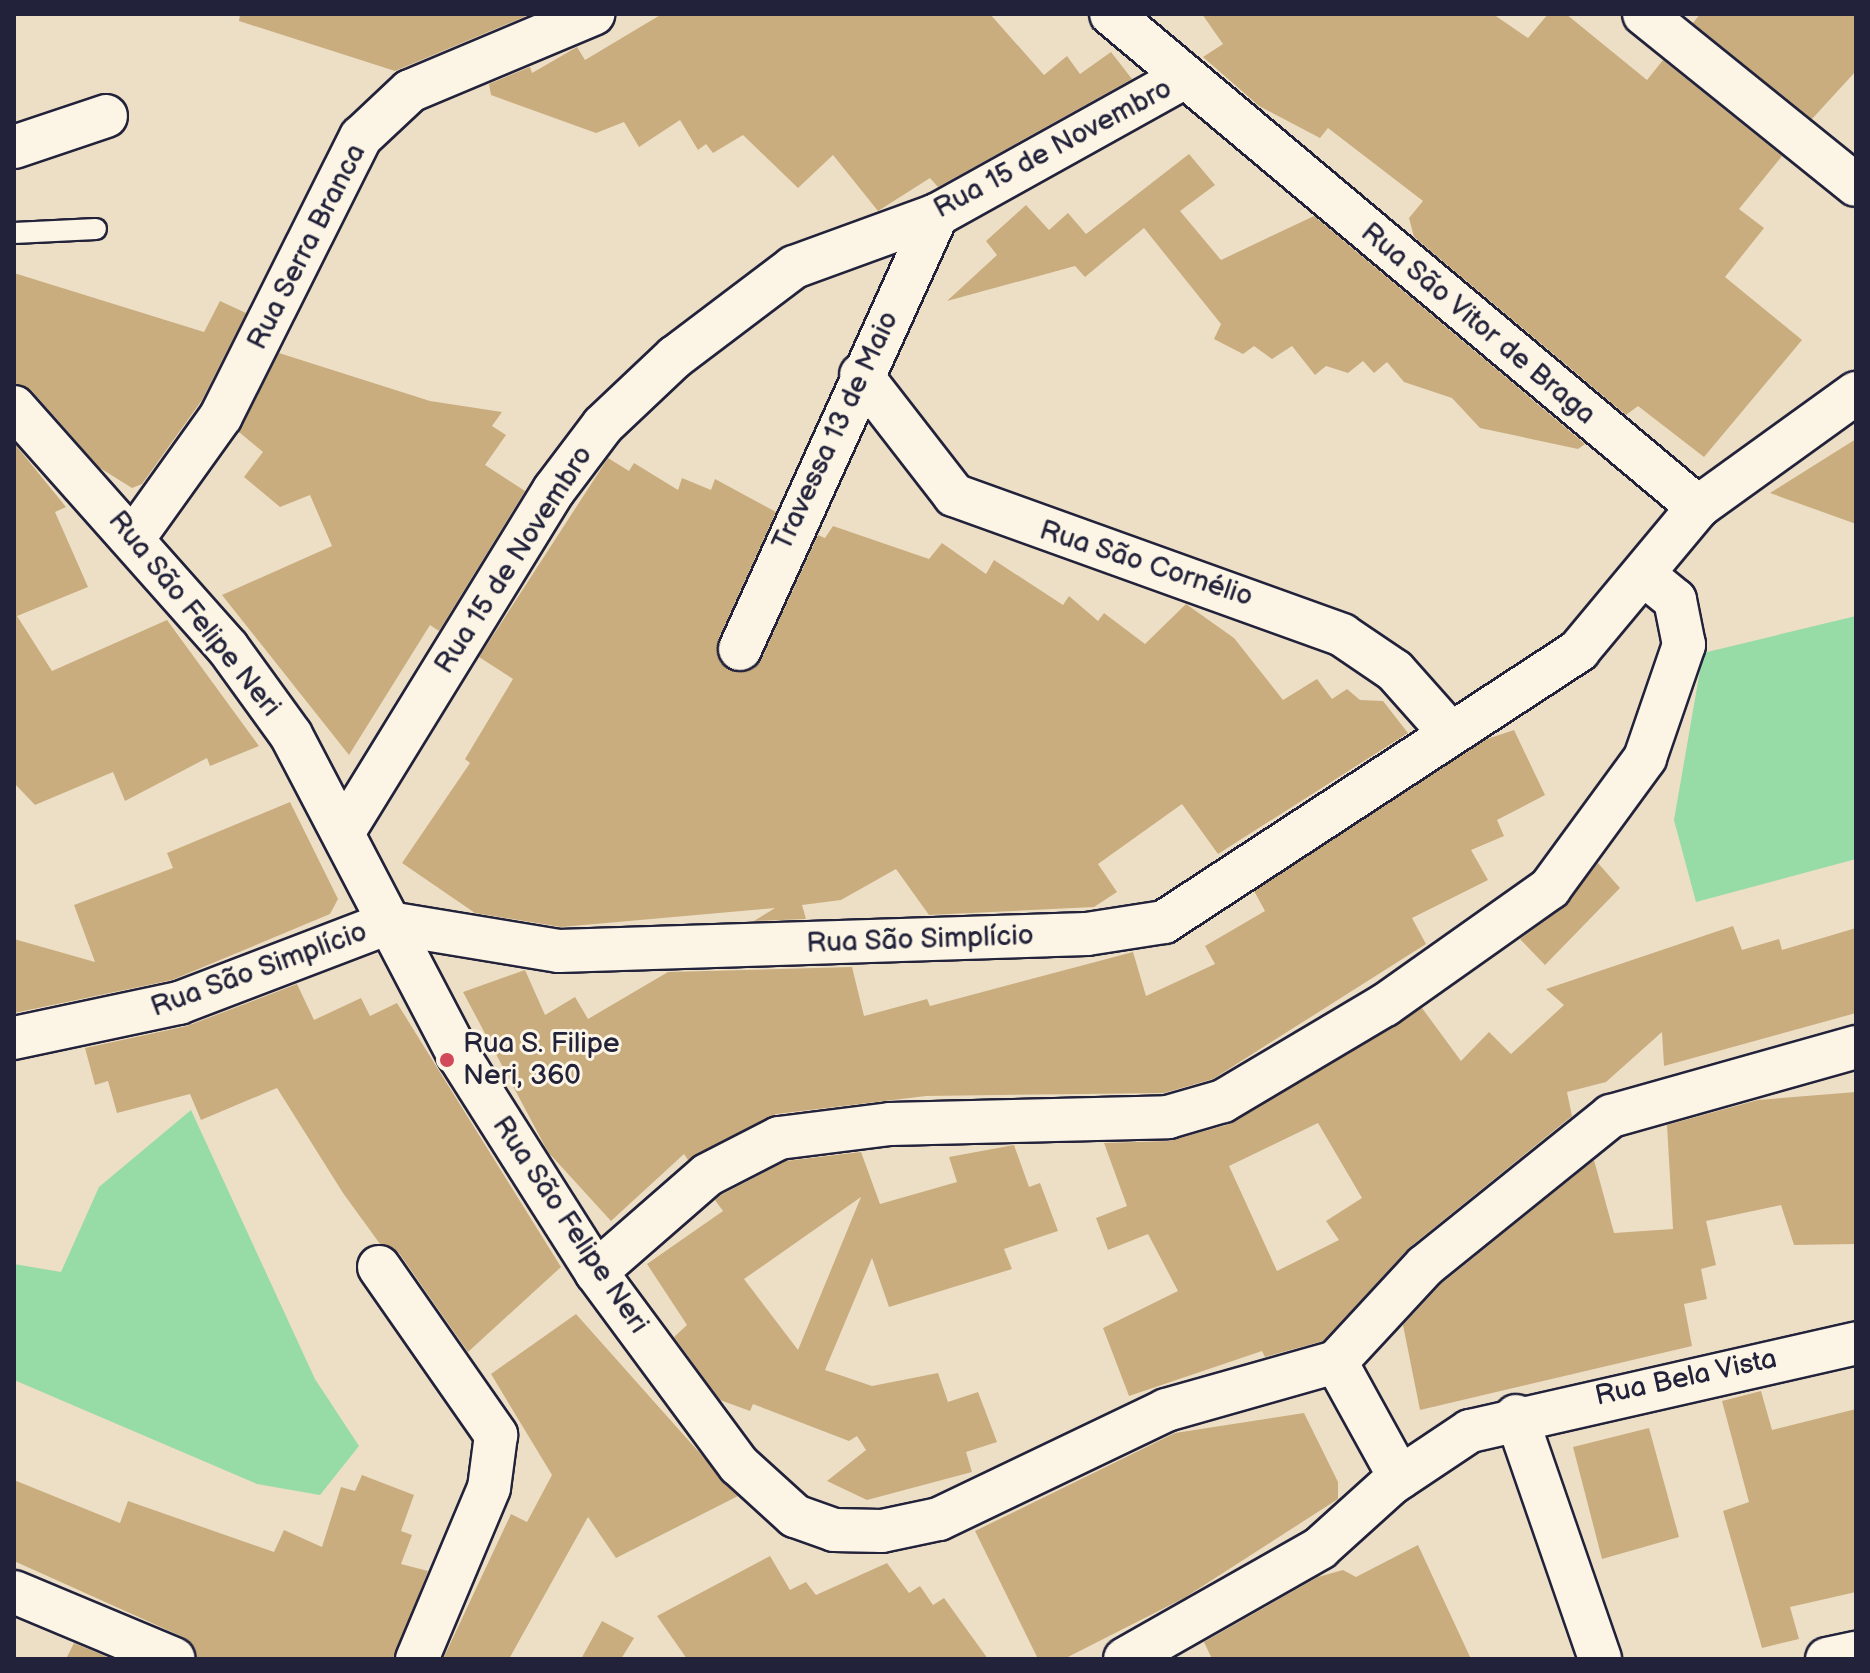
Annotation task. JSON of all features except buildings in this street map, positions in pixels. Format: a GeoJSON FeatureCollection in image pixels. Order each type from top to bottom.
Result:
{"type":"FeatureCollection","features":[{"type":"Feature","properties":{"kind":"street","name":"Rua Serra Branca"},"geometry":{"type":"LineString","coordinates":[[133,539],[221,416],[361,137],[410,91],[593,14]]}},
{"type":"Feature","properties":{"kind":"street","name":"Rua São Vitor de Braga"},"geometry":{"type":"LineString","coordinates":[[1111,14],[1183,78],[1698,507]]}},
{"type":"Feature","properties":{"kind":"street"},"geometry":{"type":"LineString","coordinates":[[1644,14],[1856,185]]}},
{"type":"Feature","properties":{"kind":"street","name":"Rua 15 de Novembro"},"geometry":{"type":"LineString","coordinates":[[346,828],[546,503],[603,425],[675,357],[794,267],[937,215],[1183,78]]}},
{"type":"Feature","properties":{"kind":"street"},"geometry":{"type":"LineString","coordinates":[[14,147],[106,116]]}},
{"type":"Feature","properties":{"kind":"street","name":"Travessa 13 de Maio"},"geometry":{"type":"LineString","coordinates":[[740,649],[861,375],[937,215]]}},
{"type":"Feature","properties":{"kind":"street","name":"Rua São Cornélio"},"geometry":{"type":"LineString","coordinates":[[861,375],[954,495],[1342,635],[1395,671],[1450,733]]}},
{"type":"Feature","properties":{"kind":"street"},"geometry":{"type":"LineString","coordinates":[[1698,507],[1856,393]]}},
{"type":"Feature","properties":{"kind":"street","name":"Rua São Felipe Neri"},"geometry":{"type":"LineString","coordinates":[[14,407],[228,648],[346,828],[389,923],[459,1056],[596,1272],[739,1465],[795,1516],[834,1530],[882,1531],[939,1519],[1166,1410],[1336,1362]]}},
{"type":"Feature","properties":{"kind":"street","name":"Rua São Simplício"},"geometry":{"type":"LineString","coordinates":[[14,1038],[179,1003],[389,923],[559,951],[1133,930],[1204,902],[1450,733],[1579,650],[1698,507]]}},
{"type":"Feature","properties":{"kind":"street"},"geometry":{"type":"LineString","coordinates":[[596,1272],[707,1175],[779,1138],[890,1124],[1168,1117],[1223,1101],[1385,1005],[1550,888],[1645,758],[1684,645],[1675,600],[1643,574]]}},
{"type":"Feature","properties":{"kind":"street"},"geometry":{"type":"LineString","coordinates":[[1400,1478],[1336,1362],[1425,1266],[1611,1116],[1856,1047]]}},
{"type":"Feature","properties":{"kind":"street"},"geometry":{"type":"LineString","coordinates":[[379,1267],[496,1435],[489,1488],[417,1659]]}},
{"type":"Feature","properties":{"kind":"street","name":"Rua Bela Vista"},"geometry":{"type":"LineString","coordinates":[[1125,1659],[1320,1548],[1400,1478],[1470,1431],[1516,1416],[1856,1343]]}},
{"type":"Feature","properties":{"kind":"street"},"geometry":{"type":"LineString","coordinates":[[1516,1416],[1600,1659]]}},
{"type":"Feature","properties":{"kind":"street"},"geometry":{"type":"LineString","coordinates":[[14,1592],[174,1659]]}},
{"type":"Feature","properties":{"kind":"street"},"geometry":{"type":"LineString","coordinates":[[1827,1659],[1856,1653]]}},
{"type":"Feature","properties":{"kind":"lane"},"geometry":{"type":"LineString","coordinates":[[14,233],[96,229]]}},
{"type":"Feature","properties":{"kind":"green space"},"geometry":{"type":"Polygon","coordinates":[[[1856,616],[1856,859],[1696,902],[1674,820],[1703,653],[1856,616]]]}},
{"type":"Feature","properties":{"kind":"green space"},"geometry":{"type":"Polygon","coordinates":[[[191,1110],[315,1379],[359,1446],[320,1495],[257,1484],[14,1380],[14,1264],[61,1272],[99,1187],[191,1110]]]}},
{"type":"Feature","properties":{"kind":"place","name":"Rua S. Filipe Neri, 360"},"geometry":{"type":"Point","coordinates":[447,1060]}}]}
